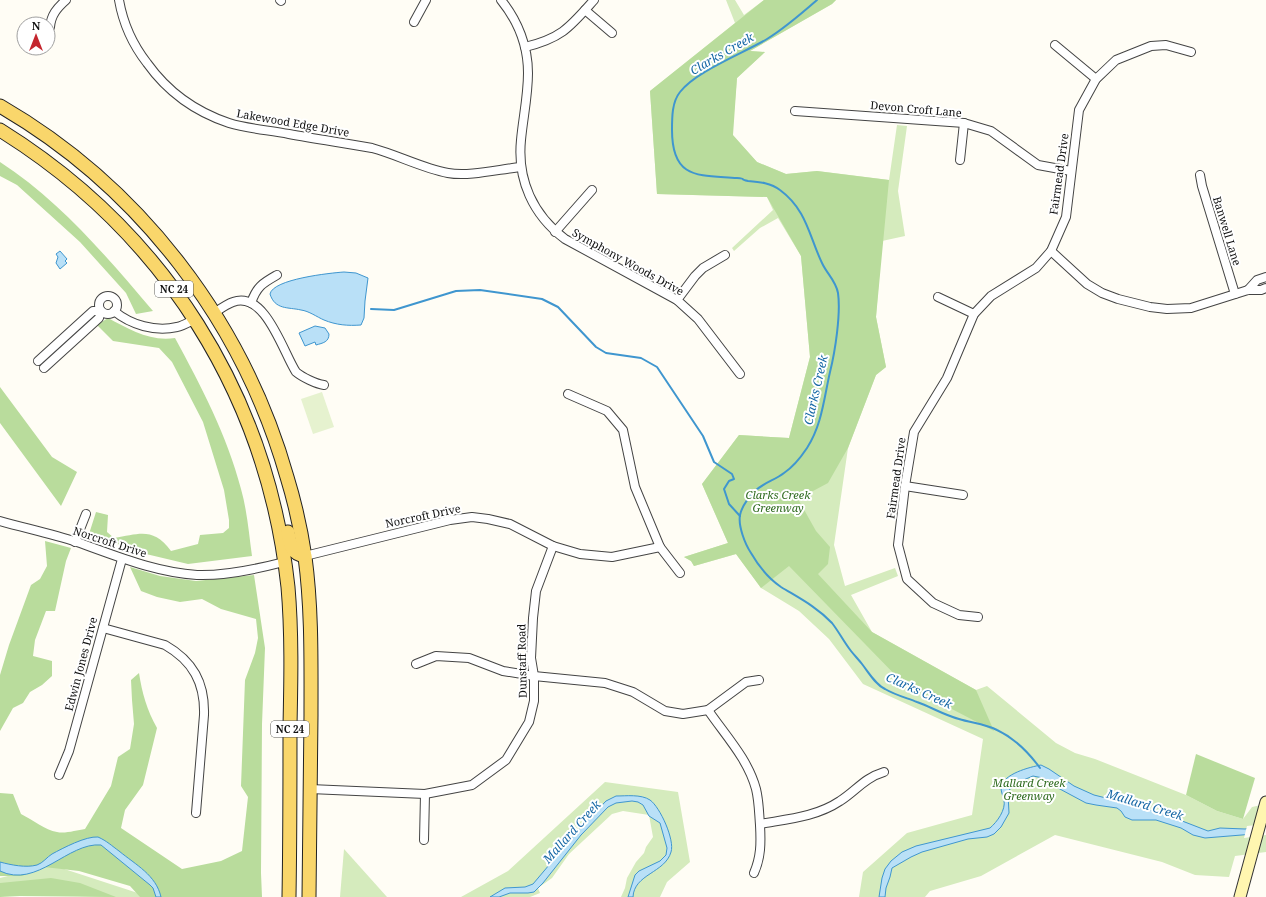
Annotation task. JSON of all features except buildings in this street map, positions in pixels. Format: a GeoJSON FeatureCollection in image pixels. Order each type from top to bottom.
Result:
{"type":"FeatureCollection","features":[{"type":"Feature","properties":{"kind":"main road","name":"NC 24"},"geometry":{"type":"LineString","coordinates":[[0,106],[39,130],[101,179],[149,227],[178,261],[214,313],[246,370],[258,395],[276,441],[295,508],[305,556],[308,589],[310,639],[309,897]]}},
{"type":"Feature","properties":{"kind":"main road","name":"NC 24"},"geometry":{"type":"LineString","coordinates":[[0,130],[45,160],[89,196],[113,218],[162,272],[194,319],[227,376],[260,455],[273,503],[288,588],[291,656],[289,897]]}},
{"type":"Feature","properties":{"kind":"main road"},"geometry":{"type":"LineString","coordinates":[[260,455],[276,488],[284,513],[292,549],[296,554],[305,556]]}},
{"type":"Feature","properties":{"kind":"main road"},"geometry":{"type":"LineString","coordinates":[[284,562],[293,562],[298,570],[310,639]]}},
{"type":"Feature","properties":{"kind":"main road"},"geometry":{"type":"LineString","coordinates":[[1240,897],[1266,803]]}},
{"type":"Feature","properties":{"kind":"street"},"geometry":{"type":"LineString","coordinates":[[52,16],[54,12],[66,0]]}},
{"type":"Feature","properties":{"kind":"street","name":"Lakewood Edge Drive"},"geometry":{"type":"LineString","coordinates":[[119,0],[130,35],[142,57],[153,71],[176,94],[190,105],[212,116],[246,127],[372,148],[448,173],[466,174],[521,167]]}},
{"type":"Feature","properties":{"kind":"street"},"geometry":{"type":"LineString","coordinates":[[414,22],[426,0]]}},
{"type":"Feature","properties":{"kind":"street","name":"Symphony Woods Drive"},"geometry":{"type":"LineString","coordinates":[[502,0],[518,26],[525,47],[528,73],[521,141],[521,167],[528,193],[534,207],[555,232],[577,246],[677,300],[698,319],[740,374]]}},
{"type":"Feature","properties":{"kind":"street"},"geometry":{"type":"LineString","coordinates":[[525,47],[545,41],[562,33],[570,27],[594,0]]}},
{"type":"Feature","properties":{"kind":"street"},"geometry":{"type":"LineString","coordinates":[[585,10],[612,34]]}},
{"type":"Feature","properties":{"kind":"street"},"geometry":{"type":"LineString","coordinates":[[1055,45],[1096,79]]}},
{"type":"Feature","properties":{"kind":"street","name":"Fairmead Drive"},"geometry":{"type":"LineString","coordinates":[[978,617],[959,615],[933,603],[907,579],[898,545],[905,486],[914,432],[947,378],[974,314],[991,296],[1036,268],[1052,251],[1066,217],[1079,110],[1096,79],[1116,60],[1151,46],[1166,45],[1191,52]]}},
{"type":"Feature","properties":{"kind":"street","name":"Devon Croft Lane"},"geometry":{"type":"LineString","coordinates":[[795,110],[964,123],[991,131],[1038,165],[1071,171]]}},
{"type":"Feature","properties":{"kind":"street"},"geometry":{"type":"LineString","coordinates":[[960,160],[964,123]]}},
{"type":"Feature","properties":{"kind":"street","name":"Banwell Lane"},"geometry":{"type":"LineString","coordinates":[[1200,175],[1235,294]]}},
{"type":"Feature","properties":{"kind":"street"},"geometry":{"type":"LineString","coordinates":[[555,232],[592,190]]}},
{"type":"Feature","properties":{"kind":"street"},"geometry":{"type":"LineString","coordinates":[[1052,251],[1087,284],[1118,298],[1150,307],[1167,309],[1191,308],[1248,290],[1261,290],[1266,288]]}},
{"type":"Feature","properties":{"kind":"street"},"geometry":{"type":"LineString","coordinates":[[677,300],[703,268],[725,255]]}},
{"type":"Feature","properties":{"kind":"street"},"geometry":{"type":"LineString","coordinates":[[250,303],[256,290],[261,284],[274,275]]}},
{"type":"Feature","properties":{"kind":"street"},"geometry":{"type":"LineString","coordinates":[[1248,290],[1257,280],[1266,277]]}},
{"type":"Feature","properties":{"kind":"street"},"geometry":{"type":"LineString","coordinates":[[44,368],[99,318],[101,311],[99,306],[100,300],[108,296],[113,298],[116,303],[114,311]]}},
{"type":"Feature","properties":{"kind":"street"},"geometry":{"type":"LineString","coordinates":[[938,298],[974,314]]}},
{"type":"Feature","properties":{"kind":"street"},"geometry":{"type":"LineString","coordinates":[[214,313],[234,302],[246,301],[258,307],[266,315],[296,372],[302,377],[321,383]]}},
{"type":"Feature","properties":{"kind":"street"},"geometry":{"type":"LineString","coordinates":[[38,361],[93,311],[101,311],[106,314],[114,311]]}},
{"type":"Feature","properties":{"kind":"street"},"geometry":{"type":"LineString","coordinates":[[114,311],[131,322],[155,328],[178,327],[194,319]]}},
{"type":"Feature","properties":{"kind":"street"},"geometry":{"type":"LineString","coordinates":[[568,394],[607,412],[623,430],[635,487],[660,547],[680,573]]}},
{"type":"Feature","properties":{"kind":"street"},"geometry":{"type":"LineString","coordinates":[[905,486],[963,495]]}},
{"type":"Feature","properties":{"kind":"street"},"geometry":{"type":"LineString","coordinates":[[75,542],[86,514]]}},
{"type":"Feature","properties":{"kind":"street","name":"Norcroft Drive"},"geometry":{"type":"LineString","coordinates":[[305,556],[437,523],[472,517],[510,524],[553,546],[580,554],[612,557],[660,547]]}},
{"type":"Feature","properties":{"kind":"street","name":"Norcroft Drive"},"geometry":{"type":"LineString","coordinates":[[0,521],[75,542],[122,559],[165,571],[198,575],[228,573],[284,562]]}},
{"type":"Feature","properties":{"kind":"street","name":"Dunstaff Road"},"geometry":{"type":"LineString","coordinates":[[310,789],[425,794],[472,785],[506,760],[529,722],[534,701],[534,676],[531,658],[536,591],[553,546]]}},
{"type":"Feature","properties":{"kind":"street","name":"Edwin Jones Drive"},"geometry":{"type":"LineString","coordinates":[[59,775],[69,751],[122,559]]}},
{"type":"Feature","properties":{"kind":"street"},"geometry":{"type":"LineString","coordinates":[[103,628],[165,645],[183,658],[194,670],[203,691],[204,709],[196,813]]}},
{"type":"Feature","properties":{"kind":"street"},"geometry":{"type":"LineString","coordinates":[[416,664],[436,656],[469,658],[503,671],[534,676],[605,683],[633,692],[665,711],[684,714],[708,710],[746,682],[759,680]]}},
{"type":"Feature","properties":{"kind":"street"},"geometry":{"type":"LineString","coordinates":[[708,710],[744,761],[750,772],[759,801],[761,853],[759,863],[754,873]]}},
{"type":"Feature","properties":{"kind":"street"},"geometry":{"type":"LineString","coordinates":[[760,824],[796,818],[826,809],[840,801],[868,779],[884,772]]}},
{"type":"Feature","properties":{"kind":"street"},"geometry":{"type":"LineString","coordinates":[[424,840],[425,794]]}},
{"type":"Feature","properties":{"kind":"green space","name":"Clarks Creek Greenway"},"geometry":{"type":"Polygon","coordinates":[[[726,0],[735,0],[744,15],[764,0],[836,0],[832,4],[750,51],[765,52],[737,78],[732,135],[757,162],[786,174],[817,171],[889,180],[897,125],[907,126],[898,191],[905,236],[882,241],[876,317],[886,367],[876,375],[848,448],[834,545],[845,586],[895,568],[898,576],[851,595],[872,632],[976,690],[987,686],[1056,743],[1075,753],[1095,759],[1186,795],[1217,811],[1243,819],[1252,807],[1266,804],[1266,852],[1235,856],[1229,877],[1195,875],[1162,862],[1055,835],[981,876],[930,891],[925,897],[859,897],[863,872],[907,833],[972,815],[983,739],[863,684],[829,639],[799,611],[761,588],[736,554],[694,566],[691,561],[684,557],[728,543],[702,484],[739,435],[789,438],[810,357],[801,256],[778,218],[760,228],[734,251],[732,248],[773,210],[767,197],[657,194],[650,91],[735,23],[726,0]]]}},
{"type":"Feature","properties":{"kind":"green space","name":"Clarks Creek Greenway"},"geometry":{"type":"Polygon","coordinates":[[[764,0],[836,0],[832,4],[750,51],[765,52],[737,78],[733,135],[757,162],[786,174],[817,171],[889,180],[876,317],[886,367],[876,375],[848,448],[828,483],[798,499],[816,531],[830,547],[828,564],[818,574],[872,632],[976,690],[994,731],[904,684],[789,566],[761,588],[736,554],[694,566],[691,561],[684,557],[728,543],[702,484],[739,435],[789,438],[810,357],[801,256],[767,197],[657,194],[650,91],[764,0]]]}},
{"type":"Feature","properties":{"kind":"green space"},"geometry":{"type":"Polygon","coordinates":[[[0,162],[22,177],[63,212],[100,250],[153,311],[136,314],[126,293],[80,242],[17,185],[0,176],[0,162]]]}},
{"type":"Feature","properties":{"kind":"green space"},"geometry":{"type":"Polygon","coordinates":[[[108,318],[140,334],[157,338],[175,338],[204,393],[228,449],[243,497],[252,556],[188,564],[146,554],[89,534],[96,512],[108,515],[107,532],[114,538],[139,534],[152,535],[164,543],[171,551],[198,544],[200,535],[223,533],[229,528],[224,490],[203,422],[172,362],[159,348],[113,341],[97,325],[108,318]]]}},
{"type":"Feature","properties":{"kind":"green space"},"geometry":{"type":"Polygon","coordinates":[[[0,387],[52,457],[77,472],[61,506],[0,423],[0,387]]]}},
{"type":"Feature","properties":{"kind":"green space"},"geometry":{"type":"Polygon","coordinates":[[[322,392],[334,427],[313,434],[301,399],[322,392]]]}},
{"type":"Feature","properties":{"kind":"green space"},"geometry":{"type":"Polygon","coordinates":[[[45,541],[71,548],[66,561],[55,611],[46,611],[35,640],[33,656],[52,661],[52,676],[42,685],[30,692],[23,703],[13,708],[0,731],[0,675],[9,645],[31,585],[40,579],[47,566],[45,541]]]}},
{"type":"Feature","properties":{"kind":"green space"},"geometry":{"type":"Polygon","coordinates":[[[130,567],[160,576],[196,581],[254,575],[265,648],[262,724],[262,897],[140,897],[130,886],[79,871],[44,867],[22,876],[0,876],[0,793],[13,794],[21,814],[48,829],[64,833],[85,829],[111,786],[118,757],[130,749],[134,724],[131,680],[139,673],[145,701],[157,728],[143,785],[125,810],[121,828],[182,869],[221,861],[242,851],[248,797],[241,786],[245,680],[255,653],[258,638],[256,619],[221,609],[202,599],[180,602],[157,597],[141,591],[130,567]]]}},
{"type":"Feature","properties":{"kind":"green space"},"geometry":{"type":"Polygon","coordinates":[[[1196,754],[1255,778],[1243,819],[1217,811],[1186,795],[1196,754]]]}},
{"type":"Feature","properties":{"kind":"green space"},"geometry":{"type":"Polygon","coordinates":[[[605,782],[678,792],[690,862],[667,882],[660,897],[621,897],[627,878],[653,837],[649,815],[623,811],[612,814],[569,854],[552,878],[538,888],[540,893],[530,897],[461,897],[508,871],[605,782]]]}},
{"type":"Feature","properties":{"kind":"green space"},"geometry":{"type":"Polygon","coordinates":[[[344,849],[387,897],[340,897],[344,849]]]}},
{"type":"Feature","properties":{"kind":"green space"},"geometry":{"type":"Polygon","coordinates":[[[52,865],[150,897],[103,897],[0,893],[0,878],[52,865]]]}},
{"type":"Feature","properties":{"kind":"green space"},"geometry":{"type":"Polygon","coordinates":[[[51,878],[80,883],[116,897],[0,897],[0,883],[51,878]]]}},
{"type":"Feature","properties":{"kind":"water"},"geometry":{"type":"Polygon","coordinates":[[[60,251],[67,259],[65,261],[67,263],[60,269],[56,263],[58,257],[56,254],[60,251]]]}},
{"type":"Feature","properties":{"kind":"water"},"geometry":{"type":"Polygon","coordinates":[[[344,272],[356,273],[368,278],[364,318],[361,325],[333,323],[304,311],[282,307],[275,303],[270,294],[273,289],[281,284],[291,281],[315,275],[344,272]]]}},
{"type":"Feature","properties":{"kind":"water"},"geometry":{"type":"Polygon","coordinates":[[[315,326],[325,328],[329,334],[328,339],[321,344],[316,345],[315,342],[305,346],[299,333],[315,326]]]}},
{"type":"Feature","properties":{"kind":"water"},"geometry":{"type":"Polygon","coordinates":[[[1041,765],[1074,786],[1094,795],[1132,801],[1144,809],[1159,812],[1208,831],[1220,828],[1245,829],[1266,826],[1266,833],[1205,838],[1193,835],[1181,828],[1156,820],[1132,820],[1125,817],[1117,808],[1086,803],[1043,778],[1033,776],[1021,781],[1009,790],[1009,813],[1001,827],[994,834],[987,837],[968,839],[922,852],[911,857],[892,868],[885,897],[879,897],[885,869],[891,861],[902,852],[916,846],[990,828],[998,819],[1004,808],[1001,788],[1006,779],[1017,772],[1041,765]]]}},
{"type":"Feature","properties":{"kind":"water"},"geometry":{"type":"Polygon","coordinates":[[[616,796],[638,796],[650,800],[662,816],[671,840],[672,847],[668,859],[663,865],[639,883],[635,889],[633,897],[628,897],[635,875],[639,871],[660,861],[666,855],[667,848],[660,823],[649,816],[643,805],[632,801],[616,803],[608,807],[581,835],[543,883],[534,892],[510,893],[499,897],[490,897],[505,888],[525,887],[533,884],[582,826],[606,801],[616,796]]]}},
{"type":"Feature","properties":{"kind":"water"},"geometry":{"type":"Polygon","coordinates":[[[98,837],[104,840],[150,876],[155,882],[161,897],[156,897],[153,888],[150,885],[101,845],[89,846],[76,850],[40,870],[27,874],[14,875],[0,871],[0,862],[23,866],[37,865],[52,854],[81,840],[98,837]]]}},
{"type":"Feature","properties":{"kind":"pier"},"geometry":{"type":"Polygon","coordinates":[[[1266,824],[1266,835],[1244,838],[1247,826],[1266,824]]]}},
{"type":"Feature","properties":{"kind":"waterway","name":"Clarks Creek"},"geometry":{"type":"LineString","coordinates":[[817,0],[774,35],[708,70],[687,84],[677,96],[673,110],[673,146],[677,158],[683,166],[690,172],[700,175],[761,182],[769,184],[780,190],[789,198],[802,215],[822,263],[838,293],[839,311],[836,344],[822,411],[816,430],[807,448],[794,465],[787,471],[758,488],[746,502],[740,515],[742,535],[754,558],[768,576],[781,587],[808,603],[826,617],[832,623],[848,648],[881,687],[948,715],[988,726],[1003,733],[1021,746],[1040,768]]}},
{"type":"Feature","properties":{"kind":"waterway"},"geometry":{"type":"LineString","coordinates":[[371,309],[394,310],[456,291],[480,290],[542,299],[558,307],[596,347],[606,353],[641,358],[657,367],[703,436],[714,462],[732,474],[734,479],[729,481],[724,489],[729,504],[740,516]]}},
{"type":"Feature","properties":{"kind":"park label","name":"Mallard Creek Greenway"},"geometry":{"type":"Point","coordinates":[1029,789]}},
{"type":"Feature","properties":{"kind":"water label","name":"Mallard Creek"},"geometry":{"type":"Point","coordinates":[1145,805]}},
{"type":"Feature","properties":{"kind":"water label","name":"Mallard Creek"},"geometry":{"type":"Point","coordinates":[572,832]}}]}
